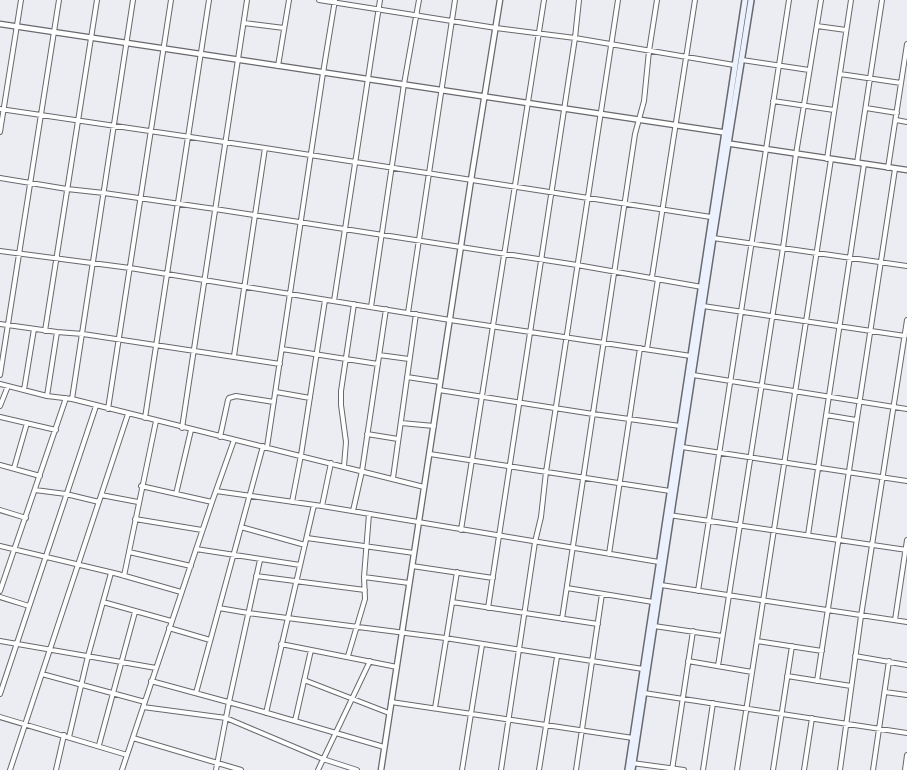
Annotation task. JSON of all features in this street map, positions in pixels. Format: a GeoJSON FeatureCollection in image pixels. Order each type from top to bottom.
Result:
{"type":"FeatureCollection","features":[{"type":"Feature","properties":{"kind":"main road"},"geometry":{"type":"LineString","coordinates":[[727,133],[734,65],[745,0]]}},
{"type":"Feature","properties":{"kind":"main road"},"geometry":{"type":"LineString","coordinates":[[628,770],[644,693],[661,585],[670,492],[691,356],[703,306],[711,217],[742,60],[751,0]]}},
{"type":"Feature","properties":{"kind":"main road"},"geometry":{"type":"LineString","coordinates":[[632,770],[633,738],[643,669],[659,562],[682,447],[725,143]]}},
{"type":"Feature","properties":{"kind":"street"},"geometry":{"type":"LineString","coordinates":[[0,132],[1,109],[18,26],[21,0]]}},
{"type":"Feature","properties":{"kind":"street"},"geometry":{"type":"LineString","coordinates":[[0,375],[59,0]]}},
{"type":"Feature","properties":{"kind":"street"},"geometry":{"type":"LineString","coordinates":[[45,330],[97,0]]}},
{"type":"Feature","properties":{"kind":"street"},"geometry":{"type":"LineString","coordinates":[[72,399],[133,0]]}},
{"type":"Feature","properties":{"kind":"street"},"geometry":{"type":"LineString","coordinates":[[108,409],[172,0]]}},
{"type":"Feature","properties":{"kind":"street"},"geometry":{"type":"LineString","coordinates":[[145,418],[209,0]]}},
{"type":"Feature","properties":{"kind":"street"},"geometry":{"type":"LineString","coordinates":[[182,428],[247,0]]}},
{"type":"Feature","properties":{"kind":"street"},"geometry":{"type":"LineString","coordinates":[[278,66],[289,0]]}},
{"type":"Feature","properties":{"kind":"street"},"geometry":{"type":"LineString","coordinates":[[318,0],[335,1],[378,10],[496,28],[575,38],[734,65]]}},
{"type":"Feature","properties":{"kind":"street"},"geometry":{"type":"LineString","coordinates":[[334,301],[380,0]]}},
{"type":"Feature","properties":{"kind":"street"},"geometry":{"type":"LineString","coordinates":[[371,307],[418,0]]}},
{"type":"Feature","properties":{"kind":"street"},"geometry":{"type":"LineString","coordinates":[[408,313],[455,0]]}},
{"type":"Feature","properties":{"kind":"street"},"geometry":{"type":"LineString","coordinates":[[381,770],[500,0]]}},
{"type":"Feature","properties":{"kind":"street"},"geometry":{"type":"LineString","coordinates":[[462,530],[544,0]]}},
{"type":"Feature","properties":{"kind":"street"},"geometry":{"type":"LineString","coordinates":[[488,608],[575,38],[579,0]]}},
{"type":"Feature","properties":{"kind":"street"},"geometry":{"type":"LineString","coordinates":[[501,770],[535,542],[541,517],[566,337],[618,0]]}},
{"type":"Feature","properties":{"kind":"street"},"geometry":{"type":"LineString","coordinates":[[562,619],[603,343],[626,205],[635,134],[646,92],[649,51],[657,0]]}},
{"type":"Feature","properties":{"kind":"street"},"geometry":{"type":"LineString","coordinates":[[652,277],[696,0]]}},
{"type":"Feature","properties":{"kind":"street"},"geometry":{"type":"LineString","coordinates":[[698,591],[721,453],[765,149],[789,0]]}},
{"type":"Feature","properties":{"kind":"street"},"geometry":{"type":"LineString","coordinates":[[718,666],[821,0]]}},
{"type":"Feature","properties":{"kind":"street"},"geometry":{"type":"LineString","coordinates":[[737,770],[817,253],[834,110],[851,0]]}},
{"type":"Feature","properties":{"kind":"street"},"geometry":{"type":"LineString","coordinates":[[857,163],[882,0]]}},
{"type":"Feature","properties":{"kind":"street"},"geometry":{"type":"LineString","coordinates":[[196,693],[241,527],[265,447],[276,392],[310,155],[335,1]]}},
{"type":"Feature","properties":{"kind":"street"},"geometry":{"type":"LineString","coordinates":[[244,23],[284,28]]}},
{"type":"Feature","properties":{"kind":"street"},"geometry":{"type":"LineString","coordinates":[[0,24],[441,89],[563,110],[727,133]]}},
{"type":"Feature","properties":{"kind":"street"},"geometry":{"type":"LineString","coordinates":[[817,26],[846,30]]}},
{"type":"Feature","properties":{"kind":"street"},"geometry":{"type":"LineString","coordinates":[[888,168],[907,44]]}},
{"type":"Feature","properties":{"kind":"street"},"geometry":{"type":"LineString","coordinates":[[742,60],[809,70]]}},
{"type":"Feature","properties":{"kind":"street"},"geometry":{"type":"LineString","coordinates":[[840,74],[901,83]]}},
{"type":"Feature","properties":{"kind":"street"},"geometry":{"type":"LineString","coordinates":[[774,101],[834,110]]}},
{"type":"Feature","properties":{"kind":"street"},"geometry":{"type":"LineString","coordinates":[[866,108],[896,113]]}},
{"type":"Feature","properties":{"kind":"street"},"geometry":{"type":"LineString","coordinates":[[1,109],[189,136],[662,211],[711,217]]}},
{"type":"Feature","properties":{"kind":"street"},"geometry":{"type":"LineString","coordinates":[[896,120],[907,122]]}},
{"type":"Feature","properties":{"kind":"street"},"geometry":{"type":"LineString","coordinates":[[725,143],[907,170]]}},
{"type":"Feature","properties":{"kind":"street"},"geometry":{"type":"LineString","coordinates":[[234,356],[265,148]]}},
{"type":"Feature","properties":{"kind":"street"},"geometry":{"type":"LineString","coordinates":[[808,535],[864,164]]}},
{"type":"Feature","properties":{"kind":"street"},"geometry":{"type":"LineString","coordinates":[[817,681],[895,169]]}},
{"type":"Feature","properties":{"kind":"street"},"geometry":{"type":"LineString","coordinates":[[0,178],[67,190],[179,203],[381,236],[419,240],[704,287]]}},
{"type":"Feature","properties":{"kind":"street"},"geometry":{"type":"LineString","coordinates":[[713,238],[907,266]]}},
{"type":"Feature","properties":{"kind":"street"},"geometry":{"type":"LineString","coordinates":[[0,251],[56,260],[130,268],[450,320],[691,356]]}},
{"type":"Feature","properties":{"kind":"street"},"geometry":{"type":"LineString","coordinates":[[647,349],[658,279]]}},
{"type":"Feature","properties":{"kind":"street"},"geometry":{"type":"LineString","coordinates":[[292,502],[325,300]]}},
{"type":"Feature","properties":{"kind":"street"},"geometry":{"type":"LineString","coordinates":[[344,466],[346,442],[340,399],[354,304]]}},
{"type":"Feature","properties":{"kind":"street"},"geometry":{"type":"LineString","coordinates":[[703,306],[906,336]]}},
{"type":"Feature","properties":{"kind":"street"},"geometry":{"type":"LineString","coordinates":[[354,511],[386,309]]}},
{"type":"Feature","properties":{"kind":"street"},"geometry":{"type":"LineString","coordinates":[[393,478],[416,314]]}},
{"type":"Feature","properties":{"kind":"street"},"geometry":{"type":"LineString","coordinates":[[840,770],[855,656],[907,320]]}},
{"type":"Feature","properties":{"kind":"street"},"geometry":{"type":"LineString","coordinates":[[0,324],[119,339],[280,364]]}},
{"type":"Feature","properties":{"kind":"street"},"geometry":{"type":"LineString","coordinates":[[24,390],[34,329]]}},
{"type":"Feature","properties":{"kind":"street"},"geometry":{"type":"LineString","coordinates":[[47,396],[57,332]]}},
{"type":"Feature","properties":{"kind":"street"},"geometry":{"type":"LineString","coordinates":[[609,554],[640,348]]}},
{"type":"Feature","properties":{"kind":"street"},"geometry":{"type":"LineString","coordinates":[[282,349],[378,364]]}},
{"type":"Feature","properties":{"kind":"street"},"geometry":{"type":"LineString","coordinates":[[379,355],[409,359]]}},
{"type":"Feature","properties":{"kind":"street"},"geometry":{"type":"LineString","coordinates":[[693,375],[907,409]]}},
{"type":"Feature","properties":{"kind":"street"},"geometry":{"type":"LineString","coordinates":[[407,377],[440,382]]}},
{"type":"Feature","properties":{"kind":"street"},"geometry":{"type":"LineString","coordinates":[[0,384],[47,396],[72,399],[182,428],[331,462],[424,487]]}},
{"type":"Feature","properties":{"kind":"street"},"geometry":{"type":"LineString","coordinates":[[0,406],[8,386]]}},
{"type":"Feature","properties":{"kind":"street"},"geometry":{"type":"LineString","coordinates":[[439,390],[680,426]]}},
{"type":"Feature","properties":{"kind":"street"},"geometry":{"type":"LineString","coordinates":[[276,392],[310,398]]}},
{"type":"Feature","properties":{"kind":"street"},"geometry":{"type":"LineString","coordinates":[[220,437],[229,398],[236,396],[274,402]]}},
{"type":"Feature","properties":{"kind":"street"},"geometry":{"type":"LineString","coordinates":[[0,591],[66,398]]}},
{"type":"Feature","properties":{"kind":"street"},"geometry":{"type":"LineString","coordinates":[[0,694],[96,406]]}},
{"type":"Feature","properties":{"kind":"street"},"geometry":{"type":"LineString","coordinates":[[10,770],[128,414]]}},
{"type":"Feature","properties":{"kind":"street"},"geometry":{"type":"LineString","coordinates":[[826,415],[856,420]]}},
{"type":"Feature","properties":{"kind":"street"},"geometry":{"type":"LineString","coordinates":[[0,416],[56,430]]}},
{"type":"Feature","properties":{"kind":"street"},"geometry":{"type":"LineString","coordinates":[[124,576],[156,421]]}},
{"type":"Feature","properties":{"kind":"street"},"geometry":{"type":"LineString","coordinates":[[14,468],[27,423]]}},
{"type":"Feature","properties":{"kind":"street"},"geometry":{"type":"LineString","coordinates":[[401,423],[434,426]]}},
{"type":"Feature","properties":{"kind":"street"},"geometry":{"type":"LineString","coordinates":[[176,494],[191,430]]}},
{"type":"Feature","properties":{"kind":"street"},"geometry":{"type":"LineString","coordinates":[[367,434],[398,439]]}},
{"type":"Feature","properties":{"kind":"street"},"geometry":{"type":"LineString","coordinates":[[122,770],[234,440]]}},
{"type":"Feature","properties":{"kind":"street"},"geometry":{"type":"LineString","coordinates":[[682,447],[907,481]]}},
{"type":"Feature","properties":{"kind":"street"},"geometry":{"type":"LineString","coordinates":[[430,454],[670,492]]}},
{"type":"Feature","properties":{"kind":"street"},"geometry":{"type":"LineString","coordinates":[[322,506],[331,462]]}},
{"type":"Feature","properties":{"kind":"street"},"geometry":{"type":"LineString","coordinates":[[0,465],[40,476]]}},
{"type":"Feature","properties":{"kind":"street"},"geometry":{"type":"LineString","coordinates":[[142,486],[212,502]]}},
{"type":"Feature","properties":{"kind":"street"},"geometry":{"type":"LineString","coordinates":[[35,490],[66,494],[99,502]]}},
{"type":"Feature","properties":{"kind":"street"},"geometry":{"type":"LineString","coordinates":[[216,491],[354,511],[659,562]]}},
{"type":"Feature","properties":{"kind":"street"},"geometry":{"type":"LineString","coordinates":[[101,496],[138,502]]}},
{"type":"Feature","properties":{"kind":"street"},"geometry":{"type":"LineString","coordinates":[[266,713],[314,505]]}},
{"type":"Feature","properties":{"kind":"street"},"geometry":{"type":"LineString","coordinates":[[0,510],[26,518]]}},
{"type":"Feature","properties":{"kind":"street"},"geometry":{"type":"LineString","coordinates":[[348,656],[364,605],[364,577],[369,514]]}},
{"type":"Feature","properties":{"kind":"street"},"geometry":{"type":"LineString","coordinates":[[669,515],[906,550]]}},
{"type":"Feature","properties":{"kind":"street"},"geometry":{"type":"LineString","coordinates":[[135,518],[202,530]]}},
{"type":"Feature","properties":{"kind":"street"},"geometry":{"type":"LineString","coordinates":[[241,527],[305,545]]}},
{"type":"Feature","properties":{"kind":"street"},"geometry":{"type":"LineString","coordinates":[[307,538],[414,553]]}},
{"type":"Feature","properties":{"kind":"street"},"geometry":{"type":"LineString","coordinates":[[896,620],[907,540]]}},
{"type":"Feature","properties":{"kind":"street"},"geometry":{"type":"LineString","coordinates":[[0,546],[182,592]]}},
{"type":"Feature","properties":{"kind":"street"},"geometry":{"type":"LineString","coordinates":[[196,549],[300,565]]}},
{"type":"Feature","properties":{"kind":"street"},"geometry":{"type":"LineString","coordinates":[[129,552],[191,566]]}},
{"type":"Feature","properties":{"kind":"street"},"geometry":{"type":"LineString","coordinates":[[216,770],[260,560]]}},
{"type":"Feature","properties":{"kind":"street"},"geometry":{"type":"LineString","coordinates":[[412,566],[493,578]]}},
{"type":"Feature","properties":{"kind":"street"},"geometry":{"type":"LineString","coordinates":[[435,708],[456,572]]}},
{"type":"Feature","properties":{"kind":"street"},"geometry":{"type":"LineString","coordinates":[[69,737],[88,656],[111,573]]}},
{"type":"Feature","properties":{"kind":"street"},"geometry":{"type":"LineString","coordinates":[[0,575],[5,576]]}},
{"type":"Feature","properties":{"kind":"street"},"geometry":{"type":"LineString","coordinates":[[256,576],[365,590]]}},
{"type":"Feature","properties":{"kind":"street"},"geometry":{"type":"LineString","coordinates":[[364,577],[409,583]]}},
{"type":"Feature","properties":{"kind":"street"},"geometry":{"type":"LineString","coordinates":[[661,585],[907,622]]}},
{"type":"Feature","properties":{"kind":"street"},"geometry":{"type":"LineString","coordinates":[[567,588],[653,602]]}},
{"type":"Feature","properties":{"kind":"street"},"geometry":{"type":"LineString","coordinates":[[576,770],[602,594]]}},
{"type":"Feature","properties":{"kind":"street"},"geometry":{"type":"LineString","coordinates":[[0,597],[29,606]]}},
{"type":"Feature","properties":{"kind":"street"},"geometry":{"type":"LineString","coordinates":[[103,602],[171,622]]}},
{"type":"Feature","properties":{"kind":"street"},"geometry":{"type":"LineString","coordinates":[[452,602],[598,624]]}},
{"type":"Feature","properties":{"kind":"street"},"geometry":{"type":"LineString","coordinates":[[219,608],[248,614],[445,638],[643,669]]}},
{"type":"Feature","properties":{"kind":"street"},"geometry":{"type":"LineString","coordinates":[[99,745],[135,612]]}},
{"type":"Feature","properties":{"kind":"street"},"geometry":{"type":"LineString","coordinates":[[654,626],[722,636]]}},
{"type":"Feature","properties":{"kind":"street"},"geometry":{"type":"LineString","coordinates":[[169,628],[210,640]]}},
{"type":"Feature","properties":{"kind":"street"},"geometry":{"type":"LineString","coordinates":[[672,769],[693,632]]}},
{"type":"Feature","properties":{"kind":"street"},"geometry":{"type":"LineString","coordinates":[[0,641],[156,668]]}},
{"type":"Feature","properties":{"kind":"street"},"geometry":{"type":"LineString","coordinates":[[756,641],[822,651]]}},
{"type":"Feature","properties":{"kind":"street"},"geometry":{"type":"LineString","coordinates":[[281,644],[397,667]]}},
{"type":"Feature","properties":{"kind":"street"},"geometry":{"type":"LineString","coordinates":[[462,770],[482,645]]}},
{"type":"Feature","properties":{"kind":"street"},"geometry":{"type":"LineString","coordinates":[[773,770],[792,646]]}},
{"type":"Feature","properties":{"kind":"street"},"geometry":{"type":"LineString","coordinates":[[295,721],[311,650]]}},
{"type":"Feature","properties":{"kind":"street"},"geometry":{"type":"LineString","coordinates":[[855,656],[907,664]]}},
{"type":"Feature","properties":{"kind":"street"},"geometry":{"type":"LineString","coordinates":[[539,770],[557,657]]}},
{"type":"Feature","properties":{"kind":"street"},"geometry":{"type":"LineString","coordinates":[[318,770],[370,661]]}},
{"type":"Feature","properties":{"kind":"street"},"geometry":{"type":"LineString","coordinates":[[688,661],[752,672]]}},
{"type":"Feature","properties":{"kind":"street"},"geometry":{"type":"LineString","coordinates":[[873,770],[889,662]]}},
{"type":"Feature","properties":{"kind":"street"},"geometry":{"type":"LineString","coordinates":[[42,674],[114,694],[144,705],[226,718],[323,759],[357,770]]}},
{"type":"Feature","properties":{"kind":"street"},"geometry":{"type":"LineString","coordinates":[[787,676],[851,686]]}},
{"type":"Feature","properties":{"kind":"street"},"geometry":{"type":"LineString","coordinates":[[304,680],[390,713]]}},
{"type":"Feature","properties":{"kind":"street"},"geometry":{"type":"LineString","coordinates":[[152,681],[384,747]]}},
{"type":"Feature","properties":{"kind":"street"},"geometry":{"type":"LineString","coordinates":[[885,692],[907,695]]}},
{"type":"Feature","properties":{"kind":"street"},"geometry":{"type":"LineString","coordinates":[[644,693],[907,733]]}},
{"type":"Feature","properties":{"kind":"street"},"geometry":{"type":"LineString","coordinates":[[391,702],[633,738]]}},
{"type":"Feature","properties":{"kind":"street"},"geometry":{"type":"LineString","coordinates":[[703,770],[713,703]]}},
{"type":"Feature","properties":{"kind":"street"},"geometry":{"type":"LineString","coordinates":[[0,717],[127,754]]}},
{"type":"Feature","properties":{"kind":"street"},"geometry":{"type":"LineString","coordinates":[[804,770],[812,718]]}},
{"type":"Feature","properties":{"kind":"street"},"geometry":{"type":"LineString","coordinates":[[56,770],[64,735]]}},
{"type":"Feature","properties":{"kind":"street"},"geometry":{"type":"LineString","coordinates":[[133,738],[241,770]]}},
{"type":"Feature","properties":{"kind":"street"},"geometry":{"type":"LineString","coordinates":[[905,770],[907,755]]}},
{"type":"Feature","properties":{"kind":"street"},"geometry":{"type":"LineString","coordinates":[[631,762],[684,770]]}}]}
